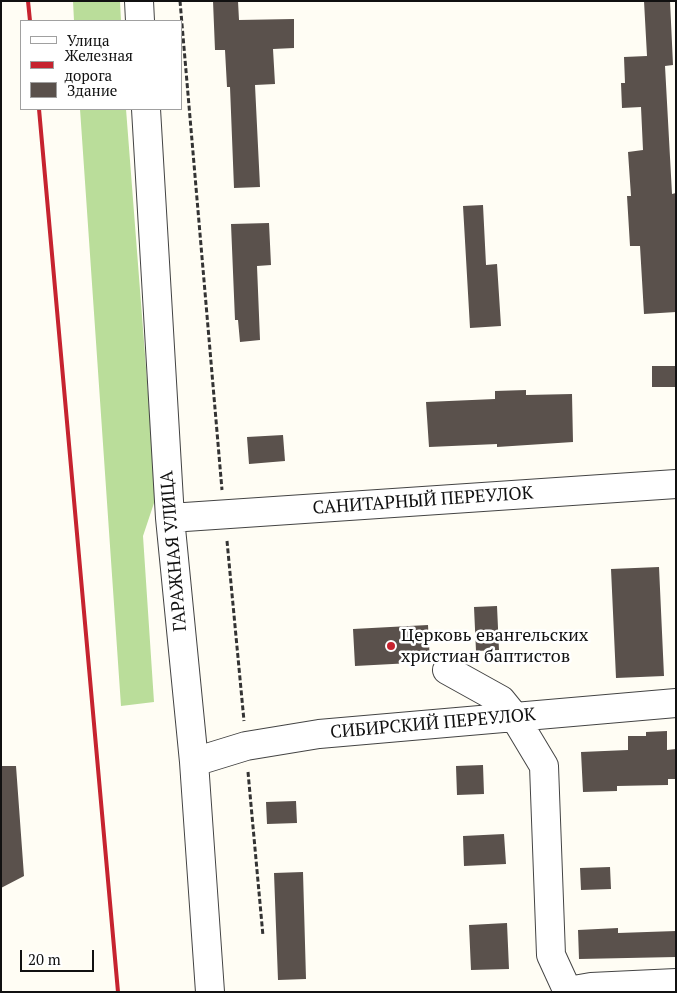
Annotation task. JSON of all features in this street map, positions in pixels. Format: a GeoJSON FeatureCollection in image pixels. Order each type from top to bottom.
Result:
{"type":"FeatureCollection","features":[{"type":"Feature","properties":{"kind":"street"},"geometry":{"type":"LineString","coordinates":[[139,1],[140,20]]}},
{"type":"Feature","properties":{"kind":"street","name":"ГАРАЖНАЯ УЛИЦА"},"geometry":{"type":"LineString","coordinates":[[146,110],[170,518],[194,762],[210,992]]}},
{"type":"Feature","properties":{"kind":"street","name":"САНИТАРНЫЙ ПЕРЕУЛОК"},"geometry":{"type":"LineString","coordinates":[[170,518],[676,484]]}},
{"type":"Feature","properties":{"kind":"street"},"geometry":{"type":"LineString","coordinates":[[447,670],[501,700],[514,716],[544,766],[551,955],[568,991],[591,987],[676,983]]}},
{"type":"Feature","properties":{"kind":"street","name":"СИБИРСКИЙ ПЕРЕУЛОК"},"geometry":{"type":"LineString","coordinates":[[194,762],[246,746],[319,734],[676,703]]}},
{"type":"Feature","properties":{"kind":"path"},"geometry":{"type":"LineString","coordinates":[[180,1],[182,20]]}},
{"type":"Feature","properties":{"kind":"path"},"geometry":{"type":"LineString","coordinates":[[182,24],[262,936]]}},
{"type":"Feature","properties":{"kind":"green space"},"geometry":{"type":"Polygon","coordinates":[[[73,1],[120,1],[121,20],[74,20],[73,1]]]}},
{"type":"Feature","properties":{"kind":"green space"},"geometry":{"type":"Polygon","coordinates":[[[80,110],[126,110],[156,497],[143,536],[154,702],[121,706],[80,110]]]}},
{"type":"Feature","properties":{"kind":"building"},"geometry":{"type":"Polygon","coordinates":[[[213,1],[238,1],[239,20],[294,19],[294,48],[273,49],[275,84],[255,85],[260,187],[234,188],[230,87],[227,87],[225,50],[215,50],[213,1]]]}},
{"type":"Feature","properties":{"kind":"building"},"geometry":{"type":"Polygon","coordinates":[[[644,1],[670,1],[673,65],[665,66],[672,194],[676,193],[676,312],[644,314],[640,246],[630,246],[627,196],[631,196],[628,152],[643,150],[641,107],[622,108],[621,83],[625,83],[624,57],[647,56],[644,1]]]}},
{"type":"Feature","properties":{"kind":"building"},"geometry":{"type":"Polygon","coordinates":[[[483,205],[486,265],[497,264],[501,326],[470,328],[463,206],[483,205]]]}},
{"type":"Feature","properties":{"kind":"building"},"geometry":{"type":"Polygon","coordinates":[[[269,223],[271,265],[257,266],[260,340],[240,342],[238,320],[235,320],[231,224],[269,223]]]}},
{"type":"Feature","properties":{"kind":"building"},"geometry":{"type":"Polygon","coordinates":[[[652,366],[676,366],[676,387],[652,387],[652,366]]]}},
{"type":"Feature","properties":{"kind":"building"},"geometry":{"type":"Polygon","coordinates":[[[526,390],[526,395],[572,394],[573,442],[497,447],[497,444],[429,447],[426,402],[495,399],[495,391],[526,390]]]}},
{"type":"Feature","properties":{"kind":"building"},"geometry":{"type":"Polygon","coordinates":[[[283,435],[285,461],[249,464],[247,437],[283,435]]]}},
{"type":"Feature","properties":{"kind":"building"},"geometry":{"type":"Polygon","coordinates":[[[659,567],[664,676],[616,678],[611,569],[659,567]]]}},
{"type":"Feature","properties":{"kind":"building"},"geometry":{"type":"Polygon","coordinates":[[[497,606],[499,650],[476,651],[474,607],[497,606]]]}},
{"type":"Feature","properties":{"kind":"building","name":"Церковь евангельских христиан баптистов"},"geometry":{"type":"Polygon","coordinates":[[[428,625],[430,662],[355,666],[353,629],[428,625]]]}},
{"type":"Feature","properties":{"kind":"building"},"geometry":{"type":"Polygon","coordinates":[[[667,731],[667,750],[676,749],[676,779],[668,779],[668,785],[617,786],[617,791],[583,792],[581,752],[628,750],[628,736],[646,736],[646,732],[667,731]]]}},
{"type":"Feature","properties":{"kind":"building"},"geometry":{"type":"Polygon","coordinates":[[[483,765],[484,794],[457,795],[456,766],[483,765]]]}},
{"type":"Feature","properties":{"kind":"building"},"geometry":{"type":"Polygon","coordinates":[[[1,766],[16,766],[24,876],[1,888],[1,766]]]}},
{"type":"Feature","properties":{"kind":"building"},"geometry":{"type":"Polygon","coordinates":[[[296,801],[297,823],[267,824],[266,802],[296,801]]]}},
{"type":"Feature","properties":{"kind":"building"},"geometry":{"type":"Polygon","coordinates":[[[504,834],[506,864],[464,866],[463,836],[504,834]]]}},
{"type":"Feature","properties":{"kind":"building"},"geometry":{"type":"Polygon","coordinates":[[[610,867],[611,889],[581,890],[580,868],[610,867]]]}},
{"type":"Feature","properties":{"kind":"building"},"geometry":{"type":"Polygon","coordinates":[[[303,872],[306,979],[278,980],[274,873],[303,872]]]}},
{"type":"Feature","properties":{"kind":"building"},"geometry":{"type":"Polygon","coordinates":[[[507,923],[509,969],[471,970],[469,925],[507,923]]]}},
{"type":"Feature","properties":{"kind":"building"},"geometry":{"type":"Polygon","coordinates":[[[618,928],[618,933],[676,931],[676,957],[579,959],[578,930],[618,928]]]}},
{"type":"Feature","properties":{"kind":"railway"},"geometry":{"type":"LineString","coordinates":[[28,1],[30,20]]}},
{"type":"Feature","properties":{"kind":"railway"},"geometry":{"type":"LineString","coordinates":[[39,110],[118,992]]}},
{"type":"Feature","properties":{"kind":"place","name":"Церковь евангельских христиан баптистов"},"geometry":{"type":"Point","coordinates":[391,646]}}]}
